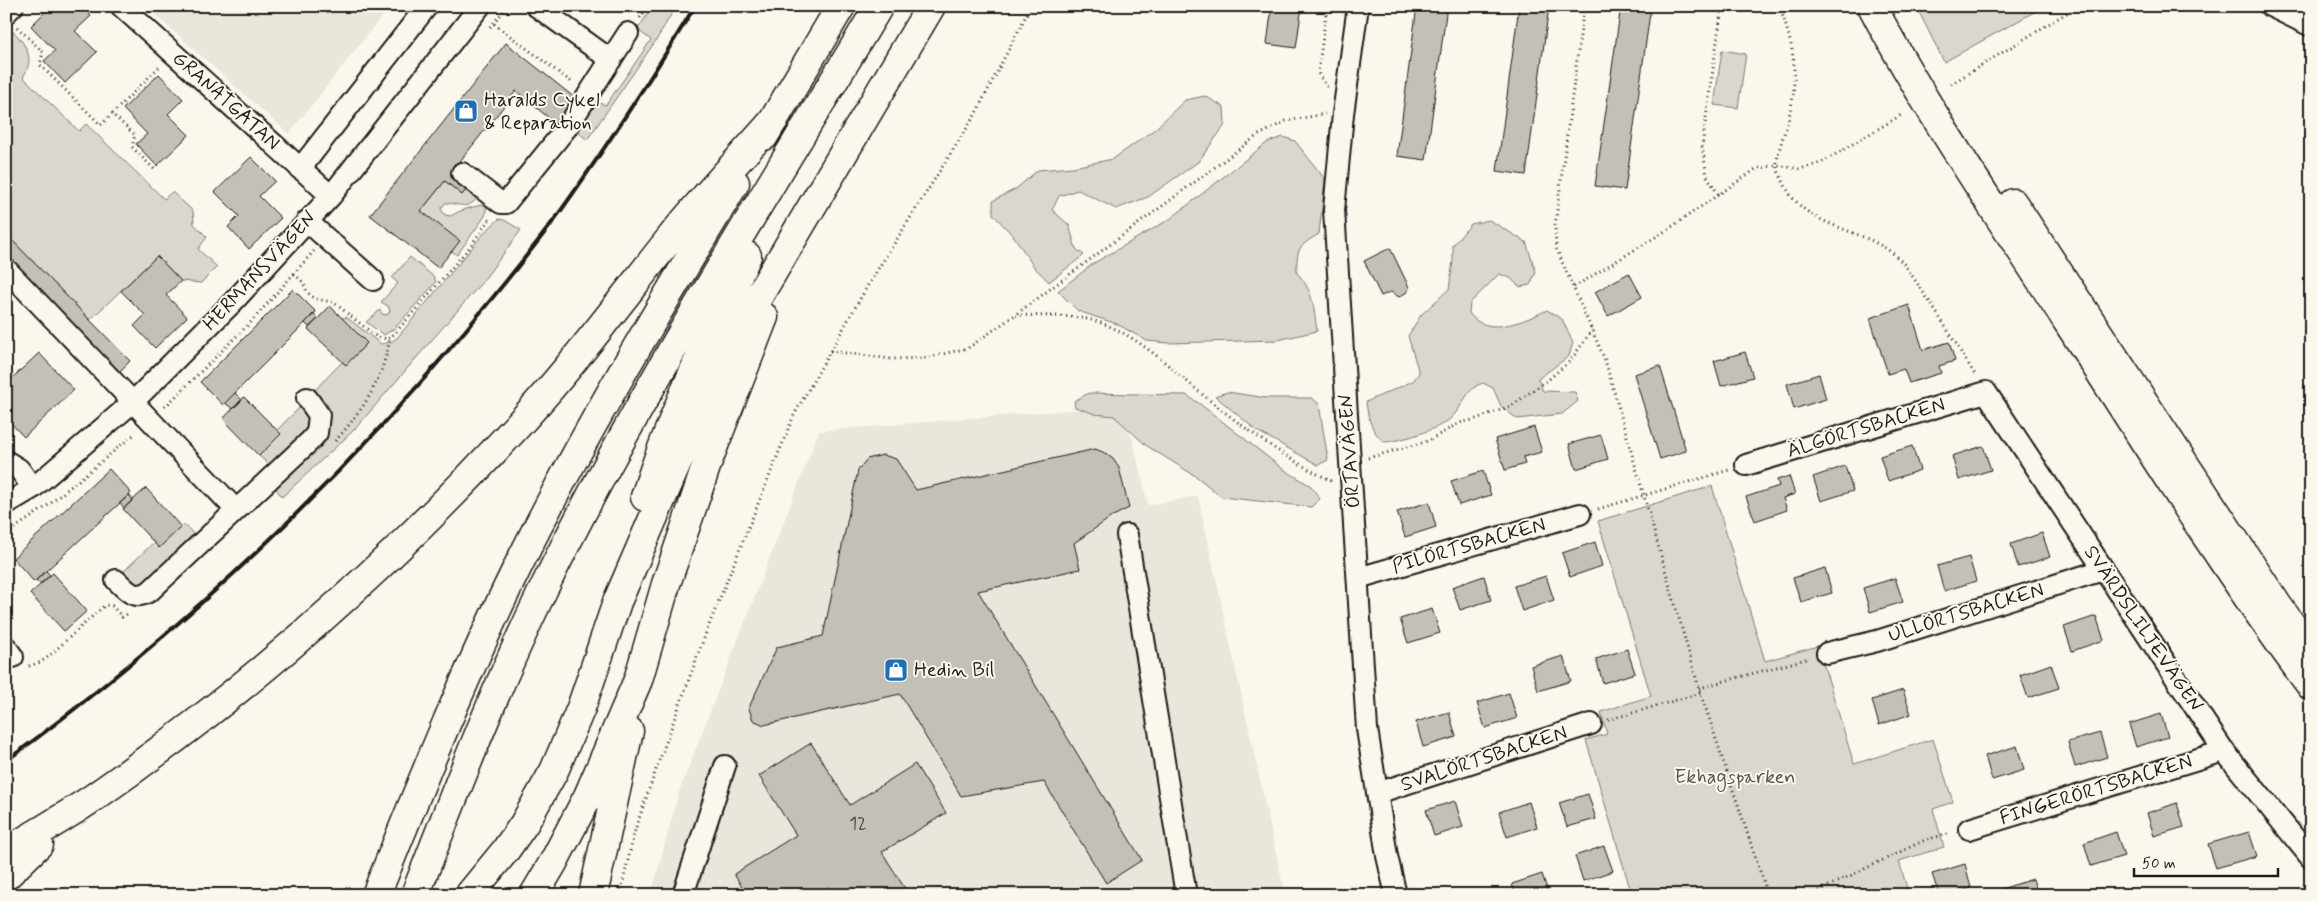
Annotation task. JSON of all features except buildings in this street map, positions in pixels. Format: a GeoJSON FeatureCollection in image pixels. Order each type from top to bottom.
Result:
{"type":"FeatureCollection","features":[{"type":"Feature","properties":{"kind":"highway"},"geometry":{"type":"LineString","coordinates":[[376,895],[472,663],[530,542],[594,421],[841,6]]}},
{"type":"Feature","properties":{"kind":"highway"},"geometry":{"type":"LineString","coordinates":[[415,895],[498,687],[576,524],[650,387],[879,6]]}},
{"type":"Feature","properties":{"kind":"highway"},"geometry":{"type":"LineString","coordinates":[[469,895],[505,851],[541,795],[568,740],[617,602],[723,361],[745,319],[931,6]]}},
{"type":"Feature","properties":{"kind":"highway"},"geometry":{"type":"LineString","coordinates":[[1872,6],[1934,115],[2067,322],[2248,597],[2311,686]]}},
{"type":"Feature","properties":{"kind":"highway"},"geometry":{"type":"LineString","coordinates":[[1892,6],[1984,158],[2256,573],[2311,652]]}},
{"type":"Feature","properties":{"kind":"highway"},"geometry":{"type":"LineString","coordinates":[[617,602],[638,516],[679,404],[715,322],[812,116]]}},
{"type":"Feature","properties":{"kind":"highway"},"geometry":{"type":"LineString","coordinates":[[6,876],[46,837],[90,800],[171,741],[255,674],[344,598],[434,513],[521,423],[562,376],[669,239],[774,120]]}},
{"type":"Feature","properties":{"kind":"highway"},"geometry":{"type":"LineString","coordinates":[[592,895],[627,743],[638,680],[666,584],[708,461],[799,229]]}},
{"type":"Feature","properties":{"kind":"highway"},"geometry":{"type":"LineString","coordinates":[[534,895],[588,796],[638,680]]}},
{"type":"Feature","properties":{"kind":"highway"},"geometry":{"type":"LineString","coordinates":[[6,852],[90,800]]}},
{"type":"Feature","properties":{"kind":"street","name":"GRANATGATAN"},"geometry":{"type":"LineString","coordinates":[[121,6],[331,196]]}},
{"type":"Feature","properties":{"kind":"street"},"geometry":{"type":"LineString","coordinates":[[300,169],[428,6]]}},
{"type":"Feature","properties":{"kind":"street","name":"HERMANSVÄGEN"},"geometry":{"type":"LineString","coordinates":[[6,504],[33,488],[133,402],[232,303],[331,196],[480,6]]}},
{"type":"Feature","properties":{"kind":"street"},"geometry":{"type":"LineString","coordinates":[[536,6],[611,60]]}},
{"type":"Feature","properties":{"kind":"street","name":"ÖRTAVÄGEN"},"geometry":{"type":"LineString","coordinates":[[1358,6],[1343,114],[1334,210],[1367,729],[1387,856],[1396,895]]}},
{"type":"Feature","properties":{"kind":"street"},"geometry":{"type":"LineString","coordinates":[[2270,6],[2311,26]]}},
{"type":"Feature","properties":{"kind":"street"},"geometry":{"type":"LineString","coordinates":[[462,173],[501,203],[506,203],[568,126],[628,33]]}},
{"type":"Feature","properties":{"kind":"street"},"geometry":{"type":"LineString","coordinates":[[307,221],[373,280]]}},
{"type":"Feature","properties":{"kind":"street"},"geometry":{"type":"LineString","coordinates":[[6,269],[236,510]]}},
{"type":"Feature","properties":{"kind":"street","name":"ÄLGÖRTSBACKEN"},"geometry":{"type":"LineString","coordinates":[[1746,465],[1986,392]]}},
{"type":"Feature","properties":{"kind":"street","name":"SVÄRDSLILJEVÄGEN"},"geometry":{"type":"LineString","coordinates":[[1986,392],[2224,750],[2311,858]]}},
{"type":"Feature","properties":{"kind":"street"},"geometry":{"type":"LineString","coordinates":[[116,580],[129,593],[140,596],[150,591],[317,433],[319,415],[307,398]]}},
{"type":"Feature","properties":{"kind":"street"},"geometry":{"type":"LineString","coordinates":[[6,460],[18,469],[33,488]]}},
{"type":"Feature","properties":{"kind":"street","name":"PILÖRTSBACKEN"},"geometry":{"type":"LineString","coordinates":[[1358,578],[1580,514]]}},
{"type":"Feature","properties":{"kind":"street"},"geometry":{"type":"LineString","coordinates":[[1127,535],[1186,895]]}},
{"type":"Feature","properties":{"kind":"street","name":"ULLÖRTSBACKEN"},"geometry":{"type":"LineString","coordinates":[[1827,653],[1877,641],[2103,570]]}},
{"type":"Feature","properties":{"kind":"street","name":"SVALÖRTSBACKEN"},"geometry":{"type":"LineString","coordinates":[[1377,793],[1591,724]]}},
{"type":"Feature","properties":{"kind":"street","name":"FINGERÖRTSBACKEN"},"geometry":{"type":"LineString","coordinates":[[1968,829],[2224,750]]}},
{"type":"Feature","properties":{"kind":"street"},"geometry":{"type":"LineString","coordinates":[[683,895],[724,766]]}},
{"type":"Feature","properties":{"kind":"path"},"geometry":{"type":"LineString","coordinates":[[620,895],[635,830],[707,630],[794,415],[830,350],[975,115],[1031,6]]}},
{"type":"Feature","properties":{"kind":"path"},"geometry":{"type":"LineString","coordinates":[[830,350],[891,359],[935,357],[968,348],[1257,136],[1286,121],[1320,115],[1343,114],[1318,73],[1327,6]]}},
{"type":"Feature","properties":{"kind":"path"},"geometry":{"type":"LineString","coordinates":[[1584,6],[1555,226],[1556,248],[1605,360],[1700,690],[1768,895]]}},
{"type":"Feature","properties":{"kind":"path"},"geometry":{"type":"LineString","coordinates":[[1718,194],[1707,176],[1702,146],[1722,6]]}},
{"type":"Feature","properties":{"kind":"path"},"geometry":{"type":"LineString","coordinates":[[1779,6],[1788,30],[1796,78],[1793,99],[1776,165],[1786,188],[1797,204],[1814,218],[1863,237],[1884,248],[1901,261],[1935,309],[1986,392]]}},
{"type":"Feature","properties":{"kind":"path"},"geometry":{"type":"LineString","coordinates":[[1952,84],[2078,6]]}},
{"type":"Feature","properties":{"kind":"path"},"geometry":{"type":"LineString","coordinates":[[11,14],[43,52],[40,65],[101,125],[173,54]]}},
{"type":"Feature","properties":{"kind":"path"},"geometry":{"type":"LineString","coordinates":[[494,24],[588,94]]}},
{"type":"Feature","properties":{"kind":"path"},"geometry":{"type":"LineString","coordinates":[[112,114],[135,135],[132,147],[154,169]]}},
{"type":"Feature","properties":{"kind":"path"},"geometry":{"type":"LineString","coordinates":[[1574,286],[1667,230],[1756,169],[1776,165],[1800,169],[1821,163],[1903,114]]}},
{"type":"Feature","properties":{"kind":"path"},"geometry":{"type":"LineString","coordinates":[[357,415],[380,378],[390,337],[470,247],[501,203]]}},
{"type":"Feature","properties":{"kind":"path"},"geometry":{"type":"LineString","coordinates":[[294,274],[303,282],[308,292],[315,299],[326,300],[341,307],[378,337],[383,339],[390,337]]}},
{"type":"Feature","properties":{"kind":"path"},"geometry":{"type":"LineString","coordinates":[[1015,315],[1092,320],[1123,334],[1154,354],[1260,439],[1311,471],[1333,481],[1428,440],[1459,423],[1511,406],[1549,379],[1571,360],[1593,330]]}},
{"type":"Feature","properties":{"kind":"path"},"geometry":{"type":"LineString","coordinates":[[1580,514],[1644,497],[1746,465]]}},
{"type":"Feature","properties":{"kind":"path"},"geometry":{"type":"LineString","coordinates":[[9,652],[22,666],[40,662],[105,606],[112,606],[120,616],[124,617],[136,605],[140,596]]}},
{"type":"Feature","properties":{"kind":"path"},"geometry":{"type":"LineString","coordinates":[[1591,724],[1827,653]]}},
{"type":"Feature","properties":{"kind":"path"},"geometry":{"type":"LineString","coordinates":[[1810,895],[1860,873],[1890,856],[1941,835]]}},
{"type":"Feature","properties":{"kind":"shaded area"},"geometry":{"type":"Polygon","coordinates":[[[145,6],[390,6],[289,134],[145,6]]]}},
{"type":"Feature","properties":{"kind":"shaded area"},"geometry":{"type":"Polygon","coordinates":[[[1094,408],[1109,412],[1120,420],[1132,437],[1148,505],[1198,496],[1282,881],[1287,895],[651,895],[679,792],[819,431],[1094,408]]]}},
{"type":"Feature","properties":{"kind":"green space"},"geometry":{"type":"Polygon","coordinates":[[[653,6],[676,6],[657,39],[587,140],[575,129],[595,102],[606,105],[651,40],[638,29],[653,6]]]}},
{"type":"Feature","properties":{"kind":"green space"},"geometry":{"type":"Polygon","coordinates":[[[1916,6],[2045,6],[1944,62],[1916,6]]]}},
{"type":"Feature","properties":{"kind":"green space"},"geometry":{"type":"Polygon","coordinates":[[[14,32],[23,42],[28,53],[27,70],[23,77],[79,131],[86,124],[164,199],[172,192],[193,211],[194,224],[207,237],[198,249],[217,267],[201,283],[181,281],[157,256],[90,320],[6,234],[6,40],[14,32]]]}},
{"type":"Feature","properties":{"kind":"green space"},"geometry":{"type":"Polygon","coordinates":[[[1722,50],[1746,54],[1738,108],[1714,105],[1722,50]]]}},
{"type":"Feature","properties":{"kind":"green space"},"geometry":{"type":"Polygon","coordinates":[[[1205,96],[1224,107],[1225,125],[1198,162],[1148,197],[1116,209],[1078,190],[1059,196],[1052,210],[1069,225],[1076,249],[1084,255],[1049,282],[1034,267],[1015,238],[993,214],[993,201],[1017,188],[1038,170],[1073,167],[1113,159],[1155,129],[1185,100],[1205,96]]]}},
{"type":"Feature","properties":{"kind":"green space"},"geometry":{"type":"Polygon","coordinates":[[[1283,137],[1295,141],[1325,179],[1319,234],[1303,245],[1297,258],[1297,273],[1310,293],[1317,331],[1278,340],[1168,343],[1147,341],[1117,324],[1078,311],[1058,291],[1094,263],[1170,219],[1268,142],[1283,137]]]}},
{"type":"Feature","properties":{"kind":"green space"},"geometry":{"type":"Polygon","coordinates":[[[445,181],[462,195],[469,186],[480,195],[467,205],[445,203],[441,209],[445,215],[451,216],[463,210],[487,204],[485,216],[457,255],[452,251],[459,241],[421,211],[445,181]]]}},
{"type":"Feature","properties":{"kind":"green space"},"geometry":{"type":"Polygon","coordinates":[[[499,219],[521,230],[483,281],[354,430],[282,497],[274,486],[325,432],[330,413],[329,407],[315,390],[342,362],[346,365],[367,343],[341,318],[346,317],[381,344],[391,342],[397,338],[485,232],[499,219]]]}},
{"type":"Feature","properties":{"kind":"green space"},"geometry":{"type":"Polygon","coordinates":[[[1489,220],[1526,242],[1536,272],[1530,285],[1520,287],[1510,278],[1499,274],[1470,303],[1469,313],[1485,325],[1495,326],[1528,319],[1547,310],[1562,319],[1573,343],[1569,356],[1538,379],[1543,391],[1575,392],[1578,401],[1562,414],[1517,419],[1501,406],[1493,388],[1483,383],[1477,385],[1468,393],[1455,414],[1444,423],[1400,440],[1384,442],[1371,424],[1366,402],[1413,381],[1419,373],[1408,336],[1421,315],[1449,289],[1453,245],[1471,224],[1489,220]]]}},
{"type":"Feature","properties":{"kind":"green space"},"geometry":{"type":"Polygon","coordinates":[[[410,257],[434,277],[436,282],[395,328],[384,335],[366,322],[380,310],[382,314],[387,315],[390,311],[388,306],[381,302],[398,283],[392,278],[410,257]]]}},
{"type":"Feature","properties":{"kind":"green space"},"geometry":{"type":"Polygon","coordinates":[[[1227,392],[1267,398],[1312,398],[1319,404],[1328,460],[1318,465],[1257,431],[1215,396],[1227,392]]]}},
{"type":"Feature","properties":{"kind":"green space"},"geometry":{"type":"Polygon","coordinates":[[[1089,393],[1186,395],[1283,469],[1311,486],[1320,499],[1311,507],[1222,497],[1197,477],[1147,446],[1114,416],[1095,414],[1075,407],[1074,401],[1089,393]]]}},
{"type":"Feature","properties":{"kind":"green space"},"geometry":{"type":"Polygon","coordinates":[[[302,405],[308,411],[312,429],[275,464],[270,465],[259,456],[277,430],[302,405]]]}},
{"type":"Feature","properties":{"kind":"green space","name":"Ekhagsparken"},"geometry":{"type":"Polygon","coordinates":[[[1712,486],[1765,661],[1818,646],[1854,764],[1933,739],[1953,802],[1933,809],[1944,847],[1899,861],[1909,895],[1632,895],[1586,740],[1607,734],[1601,712],[1651,696],[1598,521],[1712,486]]]}},
{"type":"Feature","properties":{"kind":"green space"},"geometry":{"type":"Polygon","coordinates":[[[184,524],[197,538],[175,562],[139,587],[121,574],[154,542],[159,547],[184,524]]]}},
{"type":"Feature","properties":{"kind":"railway"},"geometry":{"type":"LineString","coordinates":[[6,761],[130,664],[249,560],[360,449],[413,391],[490,301],[551,225],[614,134],[695,6]]}},
{"type":"Feature","properties":{"kind":"place","name":"Haralds Cykel & Reparation"},"geometry":{"type":"Point","coordinates":[466,111]}},
{"type":"Feature","properties":{"kind":"place","name":"Hedin Bil"},"geometry":{"type":"Point","coordinates":[896,670]}}]}
